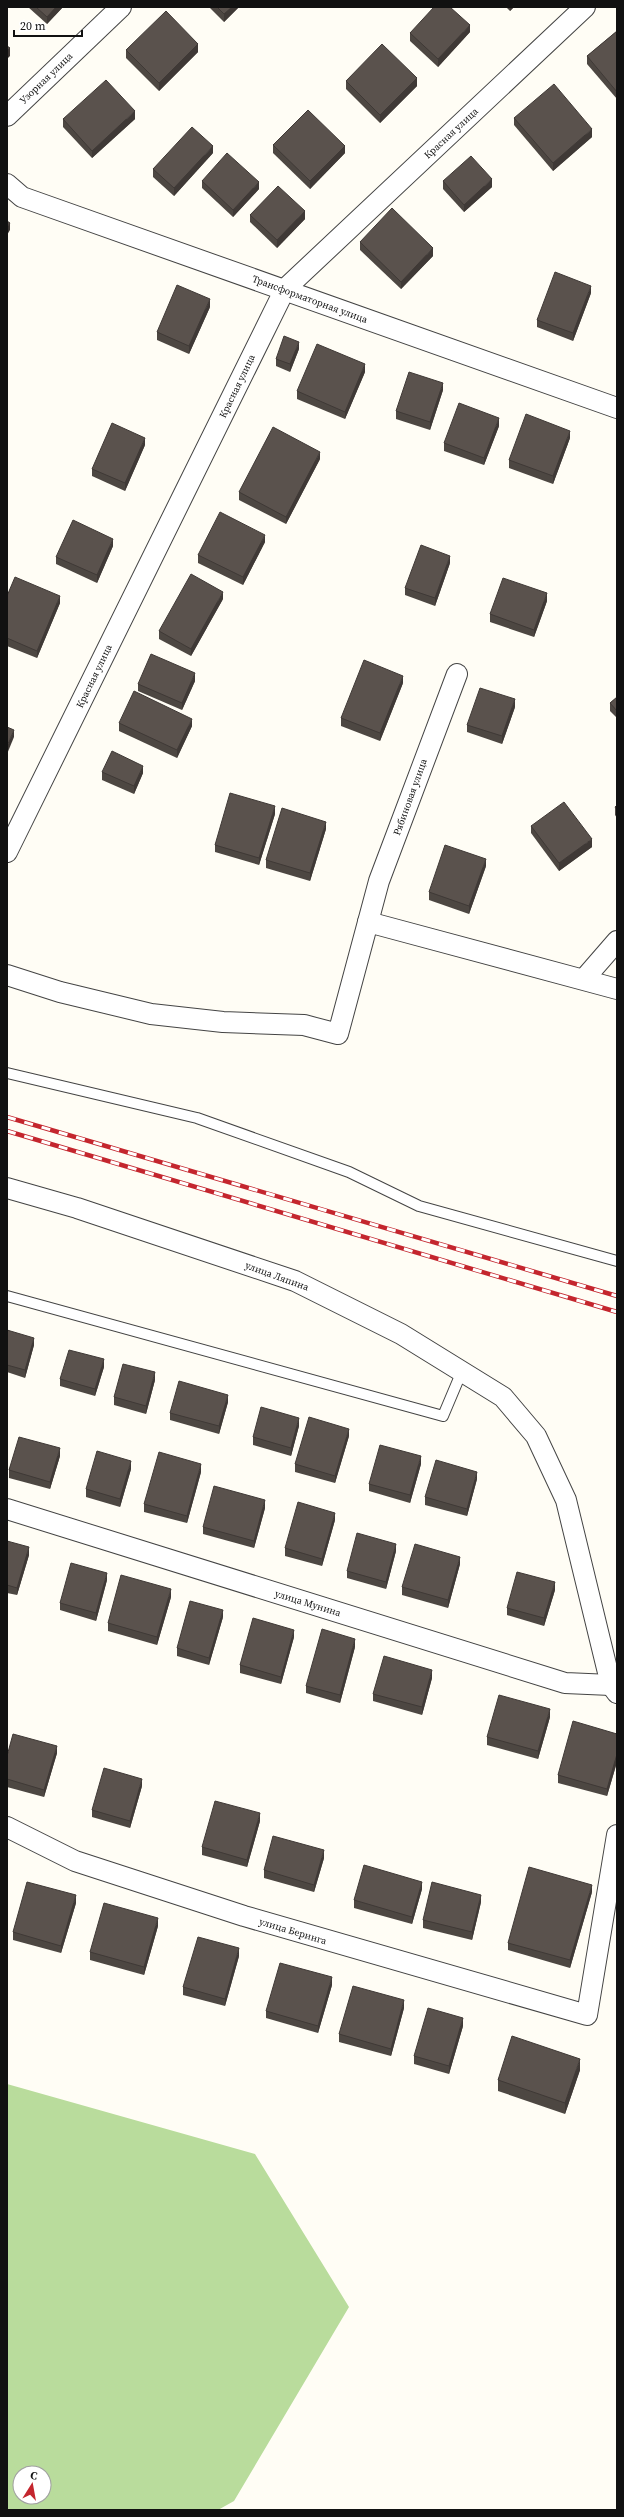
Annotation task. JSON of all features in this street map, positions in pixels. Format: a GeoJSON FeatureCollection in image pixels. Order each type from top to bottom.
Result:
{"type":"FeatureCollection","features":[{"type":"Feature","properties":{"kind":"street","name":"Узорная улица"},"geometry":{"type":"LineString","coordinates":[[7,116],[120,7]]}},
{"type":"Feature","properties":{"kind":"street","name":"Красная улица"},"geometry":{"type":"LineString","coordinates":[[7,852],[285,289],[585,7]]}},
{"type":"Feature","properties":{"kind":"street","name":"Трансформаторная улица"},"geometry":{"type":"LineString","coordinates":[[7,184],[22,197],[617,408]]}},
{"type":"Feature","properties":{"kind":"street","name":"Рябиновая улица"},"geometry":{"type":"LineString","coordinates":[[7,975],[60,992],[151,1014],[224,1022],[304,1025],[338,1034],[379,881],[457,674]]}},
{"type":"Feature","properties":{"kind":"street"},"geometry":{"type":"LineString","coordinates":[[368,922],[617,989]]}},
{"type":"Feature","properties":{"kind":"street"},"geometry":{"type":"LineString","coordinates":[[584,979],[617,941]]}},
{"type":"Feature","properties":{"kind":"street","name":"улица Ляпина"},"geometry":{"type":"LineString","coordinates":[[7,1188],[77,1208],[295,1281],[401,1334],[503,1397],[536,1436],[566,1500],[614,1689]]}},
{"type":"Feature","properties":{"kind":"street","name":"улица Мунина"},"geometry":{"type":"LineString","coordinates":[[7,1509],[565,1684],[614,1689]]}},
{"type":"Feature","properties":{"kind":"street","name":"улица Беринга"},"geometry":{"type":"LineString","coordinates":[[7,1828],[75,1861],[244,1916],[587,2015],[617,1835]]}},
{"type":"Feature","properties":{"kind":"lane"},"geometry":{"type":"LineString","coordinates":[[7,1073],[197,1118],[349,1172],[419,1206],[617,1261]]}},
{"type":"Feature","properties":{"kind":"lane"},"geometry":{"type":"LineString","coordinates":[[7,1296],[443,1416],[462,1371]]}},
{"type":"Feature","properties":{"kind":"green space"},"geometry":{"type":"Polygon","coordinates":[[[7,2084],[255,2154],[349,2307],[234,2501],[218,2510],[7,2510],[7,2084]]]}},
{"type":"Feature","properties":{"kind":"building"},"geometry":{"type":"Polygon","coordinates":[[[36,7],[56,7],[47,17],[36,7]]]}},
{"type":"Feature","properties":{"kind":"building"},"geometry":{"type":"Polygon","coordinates":[[[217,7],[232,7],[224,14],[217,7]]]}},
{"type":"Feature","properties":{"kind":"building"},"geometry":{"type":"Polygon","coordinates":[[[434,7],[450,7],[470,25],[438,59],[410,33],[434,7]]]}},
{"type":"Feature","properties":{"kind":"building"},"geometry":{"type":"Polygon","coordinates":[[[166,11],[198,44],[159,83],[126,50],[166,11]]]}},
{"type":"Feature","properties":{"kind":"building"},"geometry":{"type":"Polygon","coordinates":[[[617,31],[617,92],[587,56],[617,31]]]}},
{"type":"Feature","properties":{"kind":"building"},"geometry":{"type":"Polygon","coordinates":[[[382,44],[417,78],[380,115],[346,81],[382,44]]]}},
{"type":"Feature","properties":{"kind":"building"},"geometry":{"type":"Polygon","coordinates":[[[106,80],[135,111],[92,151],[63,119],[106,80]]]}},
{"type":"Feature","properties":{"kind":"building"},"geometry":{"type":"Polygon","coordinates":[[[554,84],[592,129],[553,163],[514,118],[554,84]]]}},
{"type":"Feature","properties":{"kind":"building"},"geometry":{"type":"Polygon","coordinates":[[[308,110],[345,146],[310,181],[273,145],[308,110]]]}},
{"type":"Feature","properties":{"kind":"building"},"geometry":{"type":"Polygon","coordinates":[[[192,127],[213,146],[174,188],[153,169],[192,127]]]}},
{"type":"Feature","properties":{"kind":"building"},"geometry":{"type":"Polygon","coordinates":[[[227,153],[259,182],[233,210],[202,181],[227,153]]]}},
{"type":"Feature","properties":{"kind":"building"},"geometry":{"type":"Polygon","coordinates":[[[471,156],[492,179],[464,205],[443,181],[471,156]]]}},
{"type":"Feature","properties":{"kind":"building"},"geometry":{"type":"Polygon","coordinates":[[[278,186],[305,211],[277,240],[250,215],[278,186]]]}},
{"type":"Feature","properties":{"kind":"building"},"geometry":{"type":"Polygon","coordinates":[[[392,208],[433,248],[401,282],[360,242],[392,208]]]}},
{"type":"Feature","properties":{"kind":"building"},"geometry":{"type":"Polygon","coordinates":[[[555,272],[591,286],[573,333],[537,320],[555,272]]]}},
{"type":"Feature","properties":{"kind":"building"},"geometry":{"type":"Polygon","coordinates":[[[177,285],[210,299],[189,346],[157,332],[177,285]]]}},
{"type":"Feature","properties":{"kind":"building"},"geometry":{"type":"Polygon","coordinates":[[[284,336],[299,342],[290,364],[276,359],[284,336]]]}},
{"type":"Feature","properties":{"kind":"building"},"geometry":{"type":"Polygon","coordinates":[[[317,344],[365,364],[345,412],[297,391],[317,344]]]}},
{"type":"Feature","properties":{"kind":"building"},"geometry":{"type":"Polygon","coordinates":[[[409,372],[443,383],[430,422],[396,411],[409,372]]]}},
{"type":"Feature","properties":{"kind":"building"},"geometry":{"type":"Polygon","coordinates":[[[459,403],[499,418],[484,458],[444,443],[459,403]]]}},
{"type":"Feature","properties":{"kind":"building"},"geometry":{"type":"Polygon","coordinates":[[[526,414],[570,431],[553,476],[509,460],[526,414]]]}},
{"type":"Feature","properties":{"kind":"building"},"geometry":{"type":"Polygon","coordinates":[[[112,423],[145,438],[125,483],[92,469],[112,423]]]}},
{"type":"Feature","properties":{"kind":"building"},"geometry":{"type":"Polygon","coordinates":[[[273,427],[320,452],[286,517],[239,492],[273,427]]]}},
{"type":"Feature","properties":{"kind":"building"},"geometry":{"type":"Polygon","coordinates":[[[220,512],[265,535],[243,577],[198,555],[220,512]]]}},
{"type":"Feature","properties":{"kind":"building"},"geometry":{"type":"Polygon","coordinates":[[[73,520],[113,539],[97,575],[56,557],[73,520]]]}},
{"type":"Feature","properties":{"kind":"building"},"geometry":{"type":"Polygon","coordinates":[[[421,545],[450,556],[435,598],[405,588],[421,545]]]}},
{"type":"Feature","properties":{"kind":"building"},"geometry":{"type":"Polygon","coordinates":[[[191,574],[223,592],[191,649],[159,631],[191,574]]]}},
{"type":"Feature","properties":{"kind":"building"},"geometry":{"type":"Polygon","coordinates":[[[15,577],[60,596],[37,651],[7,638],[7,596],[15,577]]]}},
{"type":"Feature","properties":{"kind":"building"},"geometry":{"type":"Polygon","coordinates":[[[503,578],[547,593],[534,630],[490,614],[503,578]]]}},
{"type":"Feature","properties":{"kind":"building"},"geometry":{"type":"Polygon","coordinates":[[[151,654],[195,673],[182,703],[138,684],[151,654]]]}},
{"type":"Feature","properties":{"kind":"building"},"geometry":{"type":"Polygon","coordinates":[[[364,660],[403,676],[380,733],[341,718],[364,660]]]}},
{"type":"Feature","properties":{"kind":"building"},"geometry":{"type":"Polygon","coordinates":[[[480,688],[515,699],[502,736],[467,725],[480,688]]]}},
{"type":"Feature","properties":{"kind":"building"},"geometry":{"type":"Polygon","coordinates":[[[134,691],[192,719],[177,750],[119,723],[134,691]]]}},
{"type":"Feature","properties":{"kind":"building"},"geometry":{"type":"Polygon","coordinates":[[[617,697],[617,711],[610,703],[617,697]]]}},
{"type":"Feature","properties":{"kind":"building"},"geometry":{"type":"Polygon","coordinates":[[[7,727],[14,730],[7,746],[7,727]]]}},
{"type":"Feature","properties":{"kind":"building"},"geometry":{"type":"Polygon","coordinates":[[[112,751],[143,766],[134,786],[102,772],[112,751]]]}},
{"type":"Feature","properties":{"kind":"building"},"geometry":{"type":"Polygon","coordinates":[[[230,793],[275,806],[259,858],[215,845],[230,793]]]}},
{"type":"Feature","properties":{"kind":"building"},"geometry":{"type":"Polygon","coordinates":[[[564,802],[592,839],[559,863],[531,826],[564,802]]]}},
{"type":"Feature","properties":{"kind":"building"},"geometry":{"type":"Polygon","coordinates":[[[282,808],[326,822],[310,873],[266,860],[282,808]]]}},
{"type":"Feature","properties":{"kind":"building"},"geometry":{"type":"Polygon","coordinates":[[[445,845],[486,859],[469,906],[429,892],[445,845]]]}},
{"type":"Feature","properties":{"kind":"building"},"geometry":{"type":"Polygon","coordinates":[[[7,1330],[34,1338],[25,1370],[7,1365],[7,1330]]]}},
{"type":"Feature","properties":{"kind":"building"},"geometry":{"type":"Polygon","coordinates":[[[69,1350],[104,1359],[95,1389],[60,1379],[69,1350]]]}},
{"type":"Feature","properties":{"kind":"building"},"geometry":{"type":"Polygon","coordinates":[[[123,1364],[155,1372],[146,1406],[114,1397],[123,1364]]]}},
{"type":"Feature","properties":{"kind":"building"},"geometry":{"type":"Polygon","coordinates":[[[179,1381],[228,1395],[219,1426],[170,1413],[179,1381]]]}},
{"type":"Feature","properties":{"kind":"building"},"geometry":{"type":"Polygon","coordinates":[[[261,1407],[299,1418],[291,1448],[253,1437],[261,1407]]]}},
{"type":"Feature","properties":{"kind":"building"},"geometry":{"type":"Polygon","coordinates":[[[309,1417],[349,1429],[335,1476],[295,1464],[309,1417]]]}},
{"type":"Feature","properties":{"kind":"building"},"geometry":{"type":"Polygon","coordinates":[[[19,1437],[60,1448],[50,1482],[9,1470],[19,1437]]]}},
{"type":"Feature","properties":{"kind":"building"},"geometry":{"type":"Polygon","coordinates":[[[380,1445],[421,1456],[410,1495],[369,1484],[380,1445]]]}},
{"type":"Feature","properties":{"kind":"building"},"geometry":{"type":"Polygon","coordinates":[[[97,1451],[131,1461],[120,1499],[86,1489],[97,1451]]]}},
{"type":"Feature","properties":{"kind":"building"},"geometry":{"type":"Polygon","coordinates":[[[159,1452],[201,1464],[187,1516],[144,1504],[159,1452]]]}},
{"type":"Feature","properties":{"kind":"building"},"geometry":{"type":"Polygon","coordinates":[[[436,1460],[477,1472],[467,1509],[425,1497],[436,1460]]]}},
{"type":"Feature","properties":{"kind":"building"},"geometry":{"type":"Polygon","coordinates":[[[214,1486],[265,1500],[254,1541],[203,1527],[214,1486]]]}},
{"type":"Feature","properties":{"kind":"building"},"geometry":{"type":"Polygon","coordinates":[[[298,1502],[335,1513],[322,1559],[285,1548],[298,1502]]]}},
{"type":"Feature","properties":{"kind":"building"},"geometry":{"type":"Polygon","coordinates":[[[357,1533],[396,1544],[386,1582],[347,1571],[357,1533]]]}},
{"type":"Feature","properties":{"kind":"building"},"geometry":{"type":"Polygon","coordinates":[[[7,1541],[29,1547],[17,1588],[7,1585],[7,1541]]]}},
{"type":"Feature","properties":{"kind":"building"},"geometry":{"type":"Polygon","coordinates":[[[415,1544],[460,1557],[448,1600],[402,1587],[415,1544]]]}},
{"type":"Feature","properties":{"kind":"building"},"geometry":{"type":"Polygon","coordinates":[[[71,1563],[107,1573],[96,1613],[60,1603],[71,1563]]]}},
{"type":"Feature","properties":{"kind":"building"},"geometry":{"type":"Polygon","coordinates":[[[517,1572],[555,1582],[544,1618],[507,1608],[517,1572]]]}},
{"type":"Feature","properties":{"kind":"building"},"geometry":{"type":"Polygon","coordinates":[[[121,1575],[171,1589],[157,1637],[108,1623],[121,1575]]]}},
{"type":"Feature","properties":{"kind":"building"},"geometry":{"type":"Polygon","coordinates":[[[190,1601],[223,1610],[209,1658],[177,1648],[190,1601]]]}},
{"type":"Feature","properties":{"kind":"building"},"geometry":{"type":"Polygon","coordinates":[[[253,1618],[294,1630],[281,1677],[240,1665],[253,1618]]]}},
{"type":"Feature","properties":{"kind":"building"},"geometry":{"type":"Polygon","coordinates":[[[322,1629],[355,1639],[340,1695],[306,1686],[322,1629]]]}},
{"type":"Feature","properties":{"kind":"building"},"geometry":{"type":"Polygon","coordinates":[[[384,1656],[432,1670],[422,1707],[373,1694],[384,1656]]]}},
{"type":"Feature","properties":{"kind":"building"},"geometry":{"type":"Polygon","coordinates":[[[499,1695],[550,1709],[538,1751],[487,1737],[499,1695]]]}},
{"type":"Feature","properties":{"kind":"building"},"geometry":{"type":"Polygon","coordinates":[[[573,1721],[617,1734],[617,1754],[607,1789],[558,1775],[573,1721]]]}},
{"type":"Feature","properties":{"kind":"building"},"geometry":{"type":"Polygon","coordinates":[[[13,1734],[57,1746],[44,1790],[7,1779],[7,1756],[13,1734]]]}},
{"type":"Feature","properties":{"kind":"building"},"geometry":{"type":"Polygon","coordinates":[[[104,1768],[142,1779],[130,1821],[92,1810],[104,1768]]]}},
{"type":"Feature","properties":{"kind":"building"},"geometry":{"type":"Polygon","coordinates":[[[215,1801],[260,1813],[247,1860],[202,1847],[215,1801]]]}},
{"type":"Feature","properties":{"kind":"building"},"geometry":{"type":"Polygon","coordinates":[[[273,1836],[324,1850],[314,1885],[264,1870],[273,1836]]]}},
{"type":"Feature","properties":{"kind":"building"},"geometry":{"type":"Polygon","coordinates":[[[364,1865],[422,1882],[412,1917],[354,1900],[364,1865]]]}},
{"type":"Feature","properties":{"kind":"building"},"geometry":{"type":"Polygon","coordinates":[[[529,1867],[592,1885],[570,1960],[508,1943],[529,1867]]]}},
{"type":"Feature","properties":{"kind":"building"},"geometry":{"type":"Polygon","coordinates":[[[27,1882],[76,1895],[61,1946],[13,1932],[27,1882]]]}},
{"type":"Feature","properties":{"kind":"building"},"geometry":{"type":"Polygon","coordinates":[[[432,1882],[481,1895],[472,1932],[423,1920],[432,1882]]]}},
{"type":"Feature","properties":{"kind":"building"},"geometry":{"type":"Polygon","coordinates":[[[104,1903],[158,1918],[144,1967],[90,1952],[104,1903]]]}},
{"type":"Feature","properties":{"kind":"building"},"geometry":{"type":"Polygon","coordinates":[[[198,1937],[239,1948],[225,1999],[183,1987],[198,1937]]]}},
{"type":"Feature","properties":{"kind":"building"},"geometry":{"type":"Polygon","coordinates":[[[280,1963],[332,1977],[318,2026],[266,2011],[280,1963]]]}},
{"type":"Feature","properties":{"kind":"building"},"geometry":{"type":"Polygon","coordinates":[[[353,1986],[404,2000],[391,2049],[339,2034],[353,1986]]]}},
{"type":"Feature","properties":{"kind":"building"},"geometry":{"type":"Polygon","coordinates":[[[428,2008],[463,2018],[449,2066],[414,2056],[428,2008]]]}},
{"type":"Feature","properties":{"kind":"building"},"geometry":{"type":"Polygon","coordinates":[[[512,2036],[580,2059],[565,2103],[498,2080],[512,2036]]]}},
{"type":"Feature","properties":{"kind":"railway"},"geometry":{"type":"LineString","coordinates":[[7,1117],[617,1296]]}},
{"type":"Feature","properties":{"kind":"railway"},"geometry":{"type":"LineString","coordinates":[[7,1131],[617,1312]]}}]}
